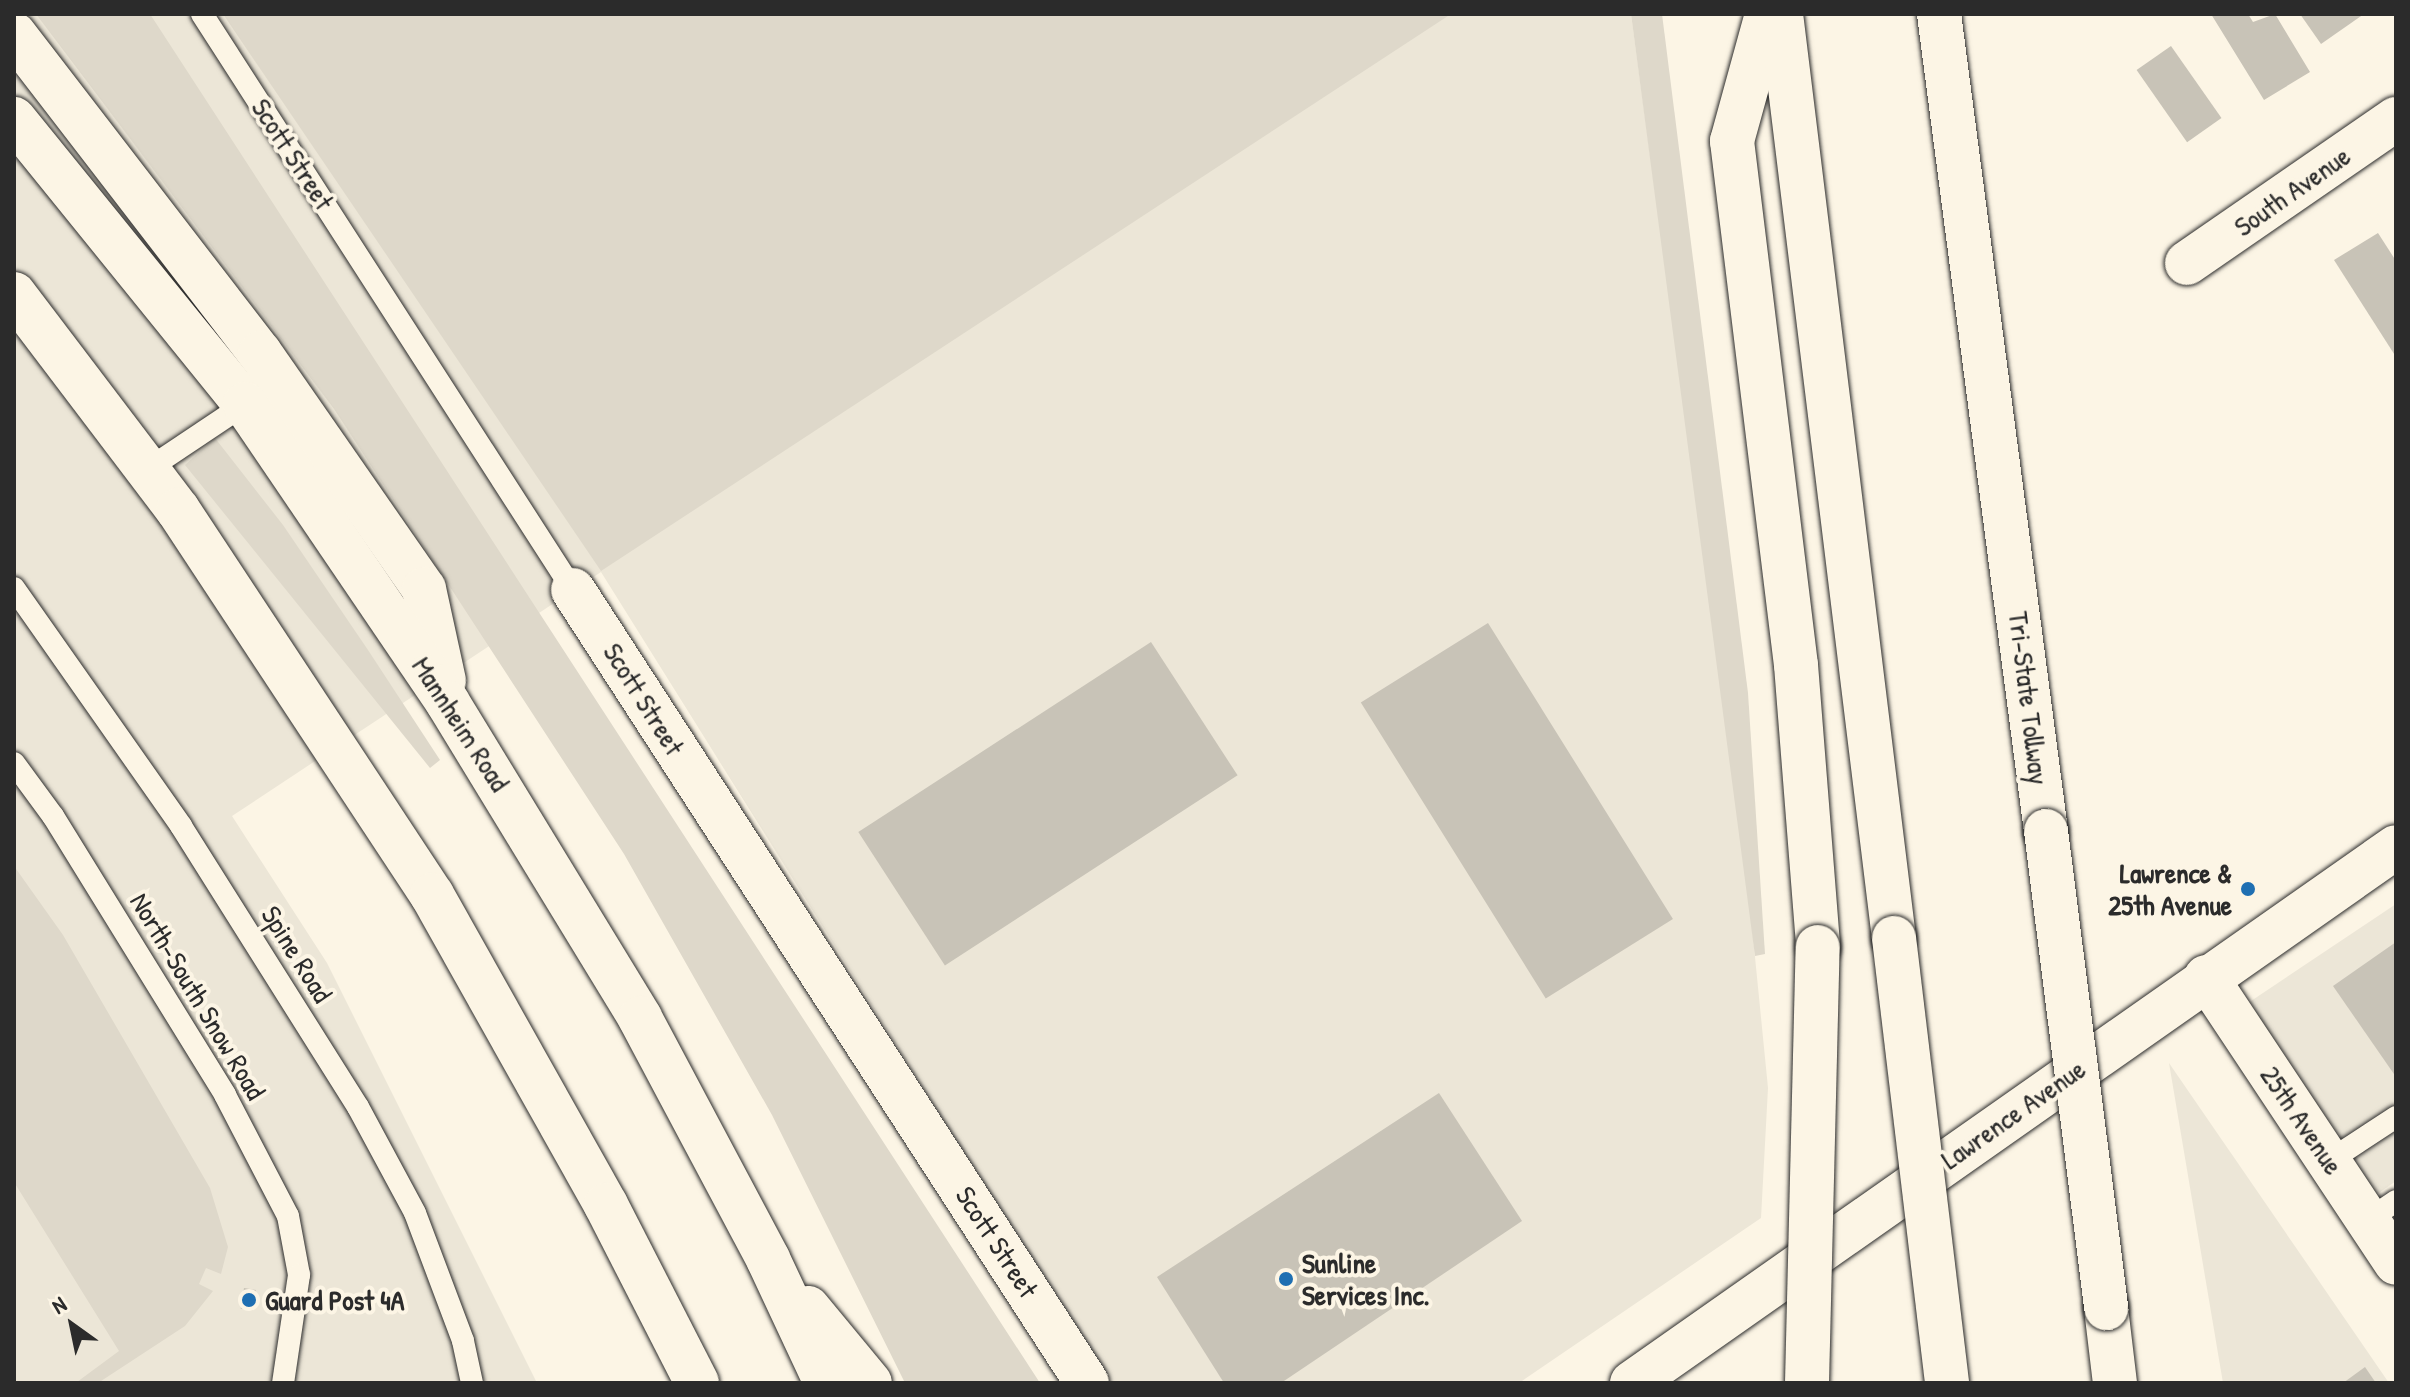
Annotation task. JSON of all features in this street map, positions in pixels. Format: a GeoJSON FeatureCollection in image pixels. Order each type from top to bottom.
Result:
{"type":"FeatureCollection","features":[{"type":"Feature","properties":{"kind":"main road"},"geometry":{"type":"LineString","coordinates":[[1767,14],[1732,141],[1796,665],[1818,947],[1807,1383]]}},
{"type":"Feature","properties":{"kind":"main road"},"geometry":{"type":"LineString","coordinates":[[1781,14],[1947,1383]]}},
{"type":"Feature","properties":{"kind":"main road","name":"Tri-State Tollway"},"geometry":{"type":"LineString","coordinates":[[1939,14],[2115,1383]]}},
{"type":"Feature","properties":{"kind":"main road"},"geometry":{"type":"LineString","coordinates":[[14,34],[260,353],[424,589],[448,703]]}},
{"type":"Feature","properties":{"kind":"main road","name":"Mannheim Road"},"geometry":{"type":"LineString","coordinates":[[14,119],[245,404],[448,703],[640,1018],[768,1259],[826,1383]]}},
{"type":"Feature","properties":{"kind":"main road","name":"South Avenue"},"geometry":{"type":"LineString","coordinates":[[2187,263],[2396,119]]}},
{"type":"Feature","properties":{"kind":"main road"},"geometry":{"type":"LineString","coordinates":[[14,294],[148,469],[293,677],[432,895],[549,1099],[697,1383]]}},
{"type":"Feature","properties":{"kind":"main road","name":"Scott Street"},"geometry":{"type":"LineString","coordinates":[[573,590],[1087,1383]]}},
{"type":"Feature","properties":{"kind":"main road","name":"Lawrence Avenue"},"geometry":{"type":"LineString","coordinates":[[1632,1383],[2206,977],[2396,847]]}},
{"type":"Feature","properties":{"kind":"main road","name":"25th Avenue"},"geometry":{"type":"LineString","coordinates":[[2206,977],[2329,1161],[2382,1211],[2396,1263]]}},
{"type":"Feature","properties":{"kind":"main road"},"geometry":{"type":"LineString","coordinates":[[768,1259],[870,1383]]}},
{"type":"Feature","properties":{"kind":"lane","name":"Scott Street"},"geometry":{"type":"LineString","coordinates":[[202,14],[573,590]]}},
{"type":"Feature","properties":{"kind":"lane"},"geometry":{"type":"LineString","coordinates":[[148,469],[245,404]]}},
{"type":"Feature","properties":{"kind":"lane","name":"Spine Road"},"geometry":{"type":"LineString","coordinates":[[14,588],[181,826],[358,1107],[415,1213],[463,1341],[472,1383]]}},
{"type":"Feature","properties":{"kind":"lane","name":"North-South Snow Road"},"geometry":{"type":"LineString","coordinates":[[14,763],[53,816],[225,1095],[288,1216],[299,1275],[280,1381]]}},
{"type":"Feature","properties":{"kind":"lane"},"geometry":{"type":"LineString","coordinates":[[2329,1161],[2396,1117]]}},
{"type":"Feature","properties":{"kind":"shaded area"},"geometry":{"type":"Polygon","coordinates":[[[14,14],[1631,14],[1745,856],[1768,1088],[1761,1218],[1519,1383],[1108,1383],[601,572],[232,816],[327,963],[537,1383],[14,1383],[14,14]]]}},
{"type":"Feature","properties":{"kind":"shaded area"},"geometry":{"type":"Polygon","coordinates":[[[36,14],[150,14],[1040,1383],[905,1383],[772,1115],[624,854],[334,409],[36,14]]]}},
{"type":"Feature","properties":{"kind":"shaded area"},"geometry":{"type":"Polygon","coordinates":[[[223,14],[1451,14],[601,571],[223,14]]]}},
{"type":"Feature","properties":{"kind":"shaded area"},"geometry":{"type":"Polygon","coordinates":[[[1631,14],[1662,14],[1748,693],[1765,954],[1755,956],[1631,14]]]}},
{"type":"Feature","properties":{"kind":"shaded area"},"geometry":{"type":"Polygon","coordinates":[[[215,438],[283,525],[440,760],[430,768],[185,465],[215,438]]]}},
{"type":"Feature","properties":{"kind":"shaded area"},"geometry":{"type":"Polygon","coordinates":[[[14,866],[63,935],[210,1188],[228,1247],[221,1274],[206,1268],[199,1284],[213,1291],[185,1326],[98,1383],[77,1382],[119,1351],[14,1182],[14,866]]]}},
{"type":"Feature","properties":{"kind":"shaded area"},"geometry":{"type":"Polygon","coordinates":[[[2396,904],[2396,1181],[2373,1197],[2248,1003],[2396,904]]]}},
{"type":"Feature","properties":{"kind":"shaded area"},"geometry":{"type":"Polygon","coordinates":[[[2169,1063],[2389,1383],[2223,1383],[2169,1063]]]}},
{"type":"Feature","properties":{"kind":"building"},"geometry":{"type":"Polygon","coordinates":[[[2211,14],[2248,14],[2253,22],[2275,14],[2310,72],[2264,100],[2211,14]]]}},
{"type":"Feature","properties":{"kind":"building"},"geometry":{"type":"Polygon","coordinates":[[[2300,14],[2364,14],[2321,44],[2300,14]]]}},
{"type":"Feature","properties":{"kind":"building"},"geometry":{"type":"Polygon","coordinates":[[[2171,46],[2221,118],[2187,142],[2137,70],[2171,46]]]}},
{"type":"Feature","properties":{"kind":"building"},"geometry":{"type":"Polygon","coordinates":[[[2378,233],[2396,261],[2396,357],[2334,260],[2378,233]]]}},
{"type":"Feature","properties":{"kind":"building"},"geometry":{"type":"Polygon","coordinates":[[[1488,623],[1673,919],[1546,998],[1361,702],[1488,623]]]}},
{"type":"Feature","properties":{"kind":"building"},"geometry":{"type":"Polygon","coordinates":[[[1151,642],[1238,775],[945,965],[858,832],[1151,642]]]}},
{"type":"Feature","properties":{"kind":"building"},"geometry":{"type":"Polygon","coordinates":[[[2396,942],[2396,1077],[2333,986],[2396,942]]]}},
{"type":"Feature","properties":{"kind":"building"},"geometry":{"type":"Polygon","coordinates":[[[1439,1093],[1522,1221],[1281,1383],[1224,1383],[1157,1277],[1439,1093]]]}},
{"type":"Feature","properties":{"kind":"building","name":"Guard Post 4A"},"geometry":{"type":"Polygon","coordinates":[[[244,1288],[256,1290],[253,1311],[241,1309],[244,1288]]]}},
{"type":"Feature","properties":{"kind":"building"},"geometry":{"type":"Polygon","coordinates":[[[2365,1367],[2376,1383],[2343,1383],[2365,1367]]]}},
{"type":"Feature","properties":{"kind":"place","name":"Lawrence & 25th Avenue"},"geometry":{"type":"Point","coordinates":[2248,889]}},
{"type":"Feature","properties":{"kind":"place","name":"Sunline Services Inc."},"geometry":{"type":"Point","coordinates":[1286,1279]}},
{"type":"Feature","properties":{"kind":"place","name":"Guard Post 4A"},"geometry":{"type":"Point","coordinates":[249,1300]}}]}
